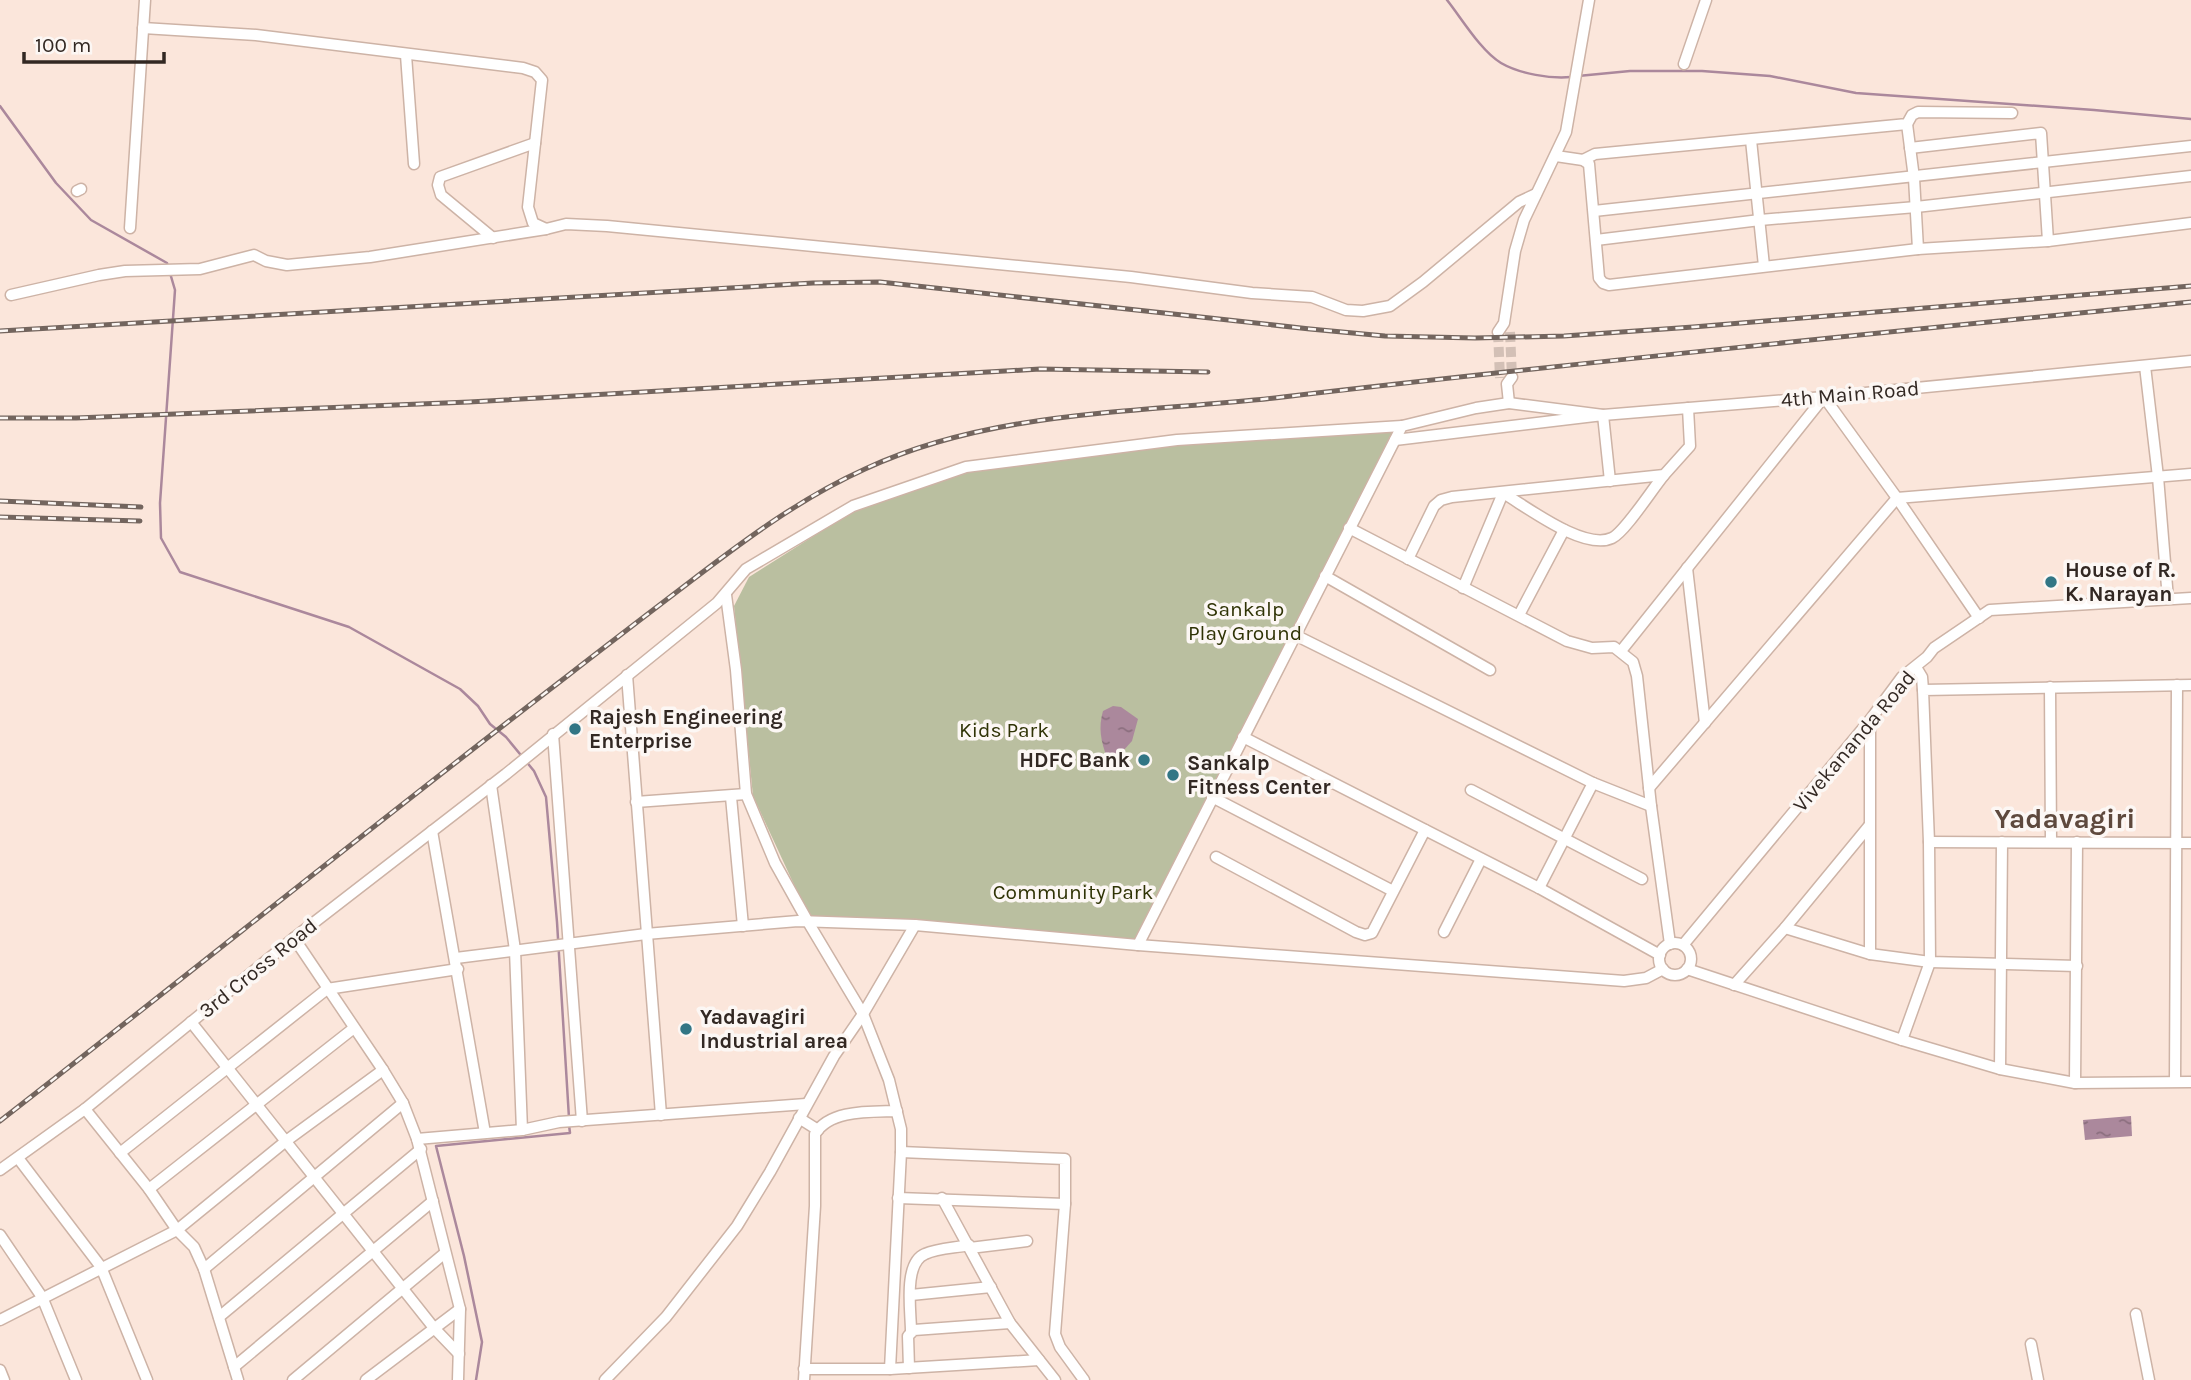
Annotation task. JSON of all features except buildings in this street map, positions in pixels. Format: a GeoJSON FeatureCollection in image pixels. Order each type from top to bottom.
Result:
{"type":"FeatureCollection","features":[{"type":"Feature","properties":{"kind":"street"},"geometry":{"type":"LineString","coordinates":[[130,228],[145,0]]}},
{"type":"Feature","properties":{"kind":"street"},"geometry":{"type":"LineString","coordinates":[[1504,329],[1516,251],[1524,220],[1566,132],[1589,0]]}},
{"type":"Feature","properties":{"kind":"street"},"geometry":{"type":"LineString","coordinates":[[1684,64],[1706,0]]}},
{"type":"Feature","properties":{"kind":"street"},"geometry":{"type":"LineString","coordinates":[[143,28],[256,36],[523,68],[535,72],[542,80],[528,207],[533,223],[545,229]]}},
{"type":"Feature","properties":{"kind":"street"},"geometry":{"type":"LineString","coordinates":[[406,55],[414,164]]}},
{"type":"Feature","properties":{"kind":"street"},"geometry":{"type":"LineString","coordinates":[[1918,249],[1914,178],[1907,124],[1912,115],[1918,112],[2012,113]]}},
{"type":"Feature","properties":{"kind":"street"},"geometry":{"type":"LineString","coordinates":[[1583,160],[1595,154],[1907,124]]}},
{"type":"Feature","properties":{"kind":"street"},"geometry":{"type":"LineString","coordinates":[[1910,148],[2041,133],[2048,241]]}},
{"type":"Feature","properties":{"kind":"street"},"geometry":{"type":"LineString","coordinates":[[1751,140],[1764,266]]}},
{"type":"Feature","properties":{"kind":"street"},"geometry":{"type":"LineString","coordinates":[[493,237],[441,195],[440,177],[535,143]]}},
{"type":"Feature","properties":{"kind":"street"},"geometry":{"type":"LineString","coordinates":[[1594,212],[2191,146]]}},
{"type":"Feature","properties":{"kind":"street"},"geometry":{"type":"LineString","coordinates":[[1556,156],[1583,160],[1589,164],[1599,278],[1602,283],[1609,285],[1918,249],[2048,241],[2191,223]]}},
{"type":"Feature","properties":{"kind":"street"},"geometry":{"type":"LineString","coordinates":[[1596,240],[1760,220],[1916,207],[2191,176]]}},
{"type":"Feature","properties":{"kind":"street"},"geometry":{"type":"LineString","coordinates":[[10,295],[125,271],[182,270],[225,264],[254,255],[266,261],[287,265],[370,257],[566,224],[1131,277],[1252,293],[1312,297],[1346,310],[1363,311],[1390,306],[1519,202],[1536,194]]}},
{"type":"Feature","properties":{"kind":"street","name":"4th Main Road"},"geometry":{"type":"LineString","coordinates":[[726,595],[746,569],[853,506],[966,467],[1177,440],[1402,426],[1508,403],[1603,415],[1824,397],[2191,360]]}},
{"type":"Feature","properties":{"kind":"street"},"geometry":{"type":"LineString","coordinates":[[2145,366],[2168,599]]}},
{"type":"Feature","properties":{"kind":"street"},"geometry":{"type":"LineString","coordinates":[[1506,380],[1508,403]]}},
{"type":"Feature","properties":{"kind":"street"},"geometry":{"type":"LineString","coordinates":[[1621,651],[1824,397],[1979,618]]}},
{"type":"Feature","properties":{"kind":"street"},"geometry":{"type":"LineString","coordinates":[[1503,493],[1564,530],[1586,538],[1611,539],[1621,531],[1690,446],[1688,408]]}},
{"type":"Feature","properties":{"kind":"street"},"geometry":{"type":"LineString","coordinates":[[1395,440],[1603,415],[1610,481]]}},
{"type":"Feature","properties":{"kind":"street"},"geometry":{"type":"LineString","coordinates":[[1138,945],[1402,426]]}},
{"type":"Feature","properties":{"kind":"street"},"geometry":{"type":"LineString","coordinates":[[1649,788],[1897,498],[2191,474]]}},
{"type":"Feature","properties":{"kind":"street"},"geometry":{"type":"LineString","coordinates":[[1409,559],[1434,506],[1441,500],[1664,475]]}},
{"type":"Feature","properties":{"kind":"street"},"geometry":{"type":"LineString","coordinates":[[1463,588],[1503,493]]}},
{"type":"Feature","properties":{"kind":"street"},"geometry":{"type":"LineString","coordinates":[[1349,528],[1567,641],[1592,648],[1614,647],[1633,662],[1637,676],[1670,944]]}},
{"type":"Feature","properties":{"kind":"street"},"geometry":{"type":"LineString","coordinates":[[1519,615],[1564,530]]}},
{"type":"Feature","properties":{"kind":"street"},"geometry":{"type":"LineString","coordinates":[[1687,568],[1705,723]]}},
{"type":"Feature","properties":{"kind":"street"},"geometry":{"type":"LineString","coordinates":[[1325,576],[1490,670]]}},
{"type":"Feature","properties":{"kind":"street"},"geometry":{"type":"LineString","coordinates":[[726,595],[736,670],[746,794],[775,863],[863,1014],[889,1080],[901,1129],[890,1368]]}},
{"type":"Feature","properties":{"kind":"street","name":"3rd Cross Road"},"geometry":{"type":"LineString","coordinates":[[0,1170],[85,1109],[294,938],[491,785],[726,595]]}},
{"type":"Feature","properties":{"kind":"street","name":"Vivekananda Road"},"geometry":{"type":"LineString","coordinates":[[1683,945],[1870,720],[1902,677],[1934,648],[1990,610],[2191,598]]}},
{"type":"Feature","properties":{"kind":"street"},"geometry":{"type":"LineString","coordinates":[[1295,635],[1593,783],[1651,806]]}},
{"type":"Feature","properties":{"kind":"street"},"geometry":{"type":"LineString","coordinates":[[1902,1040],[1930,962],[1923,690],[1922,677],[1916,667]]}},
{"type":"Feature","properties":{"kind":"street"},"geometry":{"type":"LineString","coordinates":[[627,675],[660,1115]]}},
{"type":"Feature","properties":{"kind":"street"},"geometry":{"type":"LineString","coordinates":[[2175,1081],[2178,685]]}},
{"type":"Feature","properties":{"kind":"street"},"geometry":{"type":"LineString","coordinates":[[1923,690],[2191,685]]}},
{"type":"Feature","properties":{"kind":"street"},"geometry":{"type":"LineString","coordinates":[[2050,687],[2051,842]]}},
{"type":"Feature","properties":{"kind":"street"},"geometry":{"type":"LineString","coordinates":[[1870,720],[1870,954]]}},
{"type":"Feature","properties":{"kind":"street"},"geometry":{"type":"LineString","coordinates":[[553,734],[580,1121]]}},
{"type":"Feature","properties":{"kind":"street"},"geometry":{"type":"LineString","coordinates":[[1242,737],[1539,888],[1660,955]]}},
{"type":"Feature","properties":{"kind":"street"},"geometry":{"type":"LineString","coordinates":[[1539,888],[1593,783]]}},
{"type":"Feature","properties":{"kind":"street"},"geometry":{"type":"LineString","coordinates":[[491,785],[515,950],[522,1130]]}},
{"type":"Feature","properties":{"kind":"street"},"geometry":{"type":"LineString","coordinates":[[1471,790],[1642,878]]}},
{"type":"Feature","properties":{"kind":"street"},"geometry":{"type":"LineString","coordinates":[[636,802],[746,794]]}},
{"type":"Feature","properties":{"kind":"street"},"geometry":{"type":"LineString","coordinates":[[730,797],[743,926]]}},
{"type":"Feature","properties":{"kind":"street"},"geometry":{"type":"LineString","coordinates":[[1212,797],[1393,891]]}},
{"type":"Feature","properties":{"kind":"street"},"geometry":{"type":"LineString","coordinates":[[1734,985],[1786,928],[1870,826]]}},
{"type":"Feature","properties":{"kind":"street"},"geometry":{"type":"LineString","coordinates":[[1216,858],[1365,935],[1372,933],[1424,830]]}},
{"type":"Feature","properties":{"kind":"street"},"geometry":{"type":"LineString","coordinates":[[432,831],[485,1133]]}},
{"type":"Feature","properties":{"kind":"street"},"geometry":{"type":"LineString","coordinates":[[1929,842],[2191,843]]}},
{"type":"Feature","properties":{"kind":"street"},"geometry":{"type":"LineString","coordinates":[[2000,1069],[2003,842]]}},
{"type":"Feature","properties":{"kind":"street"},"geometry":{"type":"LineString","coordinates":[[2075,1083],[2077,842]]}},
{"type":"Feature","properties":{"kind":"street"},"geometry":{"type":"LineString","coordinates":[[1444,932],[1481,859]]}},
{"type":"Feature","properties":{"kind":"street"},"geometry":{"type":"LineString","coordinates":[[456,958],[646,934],[808,922],[915,925],[1138,945],[1624,981],[1646,978],[1663,969]]}},
{"type":"Feature","properties":{"kind":"street"},"geometry":{"type":"LineString","coordinates":[[605,1380],[666,1317],[730,1236],[770,1172],[834,1056],[863,1014],[915,925]]}},
{"type":"Feature","properties":{"kind":"street"},"geometry":{"type":"LineString","coordinates":[[1786,928],[1870,954],[1930,962],[2077,966]]}},
{"type":"Feature","properties":{"kind":"street"},"geometry":{"type":"LineString","coordinates":[[294,938],[383,1070],[403,1103],[421,1142],[460,1309],[458,1380]]}},
{"type":"Feature","properties":{"kind":"street"},"geometry":{"type":"LineString","coordinates":[[1687,969],[1691,956],[1683,945],[1670,944],[1664,948],[1660,962],[1663,969],[1675,975],[1687,969],[1902,1040],[2000,1069],[2075,1083],[2191,1082]]}},
{"type":"Feature","properties":{"kind":"street"},"geometry":{"type":"LineString","coordinates":[[120,1153],[327,989],[458,969]]}},
{"type":"Feature","properties":{"kind":"street"},"geometry":{"type":"LineString","coordinates":[[191,1022],[434,1328],[459,1354]]}},
{"type":"Feature","properties":{"kind":"street"},"geometry":{"type":"LineString","coordinates":[[149,1189],[354,1028]]}},
{"type":"Feature","properties":{"kind":"street"},"geometry":{"type":"LineString","coordinates":[[0,1320],[177,1230],[286,1141],[383,1070]]}},
{"type":"Feature","properties":{"kind":"street"},"geometry":{"type":"LineString","coordinates":[[204,1269],[403,1103]]}},
{"type":"Feature","properties":{"kind":"street"},"geometry":{"type":"LineString","coordinates":[[219,1317],[344,1213],[421,1142],[451,1136],[522,1130],[559,1122],[806,1104]]}},
{"type":"Feature","properties":{"kind":"street"},"geometry":{"type":"LineString","coordinates":[[85,1109],[149,1189],[177,1230],[194,1247],[204,1269],[238,1380]]}},
{"type":"Feature","properties":{"kind":"street"},"geometry":{"type":"LineString","coordinates":[[897,1111],[856,1113],[830,1120],[818,1129],[814,1142],[815,1206],[804,1375],[1039,1360]]}},
{"type":"Feature","properties":{"kind":"street"},"geometry":{"type":"LineString","coordinates":[[799,1118],[818,1129]]}},
{"type":"Feature","properties":{"kind":"street"},"geometry":{"type":"LineString","coordinates":[[901,1152],[1065,1158],[1065,1204],[1055,1334],[1060,1347],[1084,1380]]}},
{"type":"Feature","properties":{"kind":"street"},"geometry":{"type":"LineString","coordinates":[[18,1158],[101,1267],[146,1380]]}},
{"type":"Feature","properties":{"kind":"street"},"geometry":{"type":"LineString","coordinates":[[898,1198],[1065,1204]]}},
{"type":"Feature","properties":{"kind":"street"},"geometry":{"type":"LineString","coordinates":[[942,1198],[1010,1323],[1055,1380]]}},
{"type":"Feature","properties":{"kind":"street"},"geometry":{"type":"LineString","coordinates":[[234,1367],[433,1201]]}},
{"type":"Feature","properties":{"kind":"street"},"geometry":{"type":"LineString","coordinates":[[0,1235],[42,1297],[76,1380]]}},
{"type":"Feature","properties":{"kind":"street"},"geometry":{"type":"LineString","coordinates":[[909,1367],[911,1272],[921,1257],[970,1246],[1027,1241]]}},
{"type":"Feature","properties":{"kind":"street"},"geometry":{"type":"LineString","coordinates":[[293,1380],[446,1253]]}},
{"type":"Feature","properties":{"kind":"street"},"geometry":{"type":"LineString","coordinates":[[911,1295],[991,1287]]}},
{"type":"Feature","properties":{"kind":"street"},"geometry":{"type":"LineString","coordinates":[[366,1380],[460,1309]]}},
{"type":"Feature","properties":{"kind":"street"},"geometry":{"type":"LineString","coordinates":[[2136,1314],[2149,1380]]}},
{"type":"Feature","properties":{"kind":"street"},"geometry":{"type":"LineString","coordinates":[[911,1331],[1010,1323]]}},
{"type":"Feature","properties":{"kind":"street"},"geometry":{"type":"LineString","coordinates":[[2031,1344],[2038,1380]]}},
{"type":"Feature","properties":{"kind":"street"},"geometry":{"type":"LineString","coordinates":[[0,1370],[4,1380]]}},
{"type":"Feature","properties":{"kind":"green space"},"geometry":{"type":"Polygon","coordinates":[[[1395,431],[1135,941],[809,917],[753,796],[734,606],[749,577],[850,513],[968,472],[1178,445],[1395,431]]]}},
{"type":"Feature","properties":{"kind":"water"},"geometry":{"type":"Polygon","coordinates":[[[1113,706],[1121,707],[1138,719],[1132,741],[1114,761],[1107,758],[1100,729],[1103,711],[1113,706]]]}},
{"type":"Feature","properties":{"kind":"water"},"geometry":{"type":"Polygon","coordinates":[[[2131,1116],[2132,1136],[2085,1140],[2083,1120],[2131,1116]]]}},
{"type":"Feature","properties":{"kind":"waterway"},"geometry":{"type":"LineString","coordinates":[[1447,0],[1479,43],[1501,63],[1536,75],[1571,77]]}},
{"type":"Feature","properties":{"kind":"waterway"},"geometry":{"type":"LineString","coordinates":[[1578,76],[1630,71],[1702,71],[1770,76],[1856,93],[2191,119]]}},
{"type":"Feature","properties":{"kind":"waterway"},"geometry":{"type":"LineString","coordinates":[[0,106],[56,183],[91,220],[167,263],[168,267]]}},
{"type":"Feature","properties":{"kind":"waterway"},"geometry":{"type":"LineString","coordinates":[[170,273],[175,290],[160,503],[161,538],[180,572],[349,627],[460,689],[534,771],[546,797],[569,1118]]}},
{"type":"Feature","properties":{"kind":"waterway"},"geometry":{"type":"LineString","coordinates":[[476,1380],[482,1342],[464,1256],[436,1146],[570,1133],[569,1125]]}},
{"type":"Feature","properties":{"kind":"tunnel"},"geometry":{"type":"LineString","coordinates":[[1498,332],[1500,378]]}},
{"type":"Feature","properties":{"kind":"tunnel"},"geometry":{"type":"LineString","coordinates":[[1510,332],[1512,377]]}},
{"type":"Feature","properties":{"kind":"railway"},"geometry":{"type":"LineString","coordinates":[[0,331],[813,283],[880,282],[1310,329],[1385,336],[1475,338],[1564,336],[1693,327],[2191,286]]}},
{"type":"Feature","properties":{"kind":"railway"},"geometry":{"type":"LineString","coordinates":[[0,1121],[495,732],[732,550],[841,480],[914,449],[965,435],[1070,416],[1283,397],[1623,359],[2191,302]]}},
{"type":"Feature","properties":{"kind":"railway"},"geometry":{"type":"LineString","coordinates":[[0,418],[76,418],[469,402],[1040,369],[1208,372]]}},
{"type":"Feature","properties":{"kind":"railway"},"geometry":{"type":"LineString","coordinates":[[0,501],[141,507]]}},
{"type":"Feature","properties":{"kind":"railway"},"geometry":{"type":"LineString","coordinates":[[0,517],[140,521]]}},
{"type":"Feature","properties":{"kind":"place","name":"House of R. K. Narayan"},"geometry":{"type":"Point","coordinates":[2051,582]}},
{"type":"Feature","properties":{"kind":"place","name":"Rajesh Engineering Enterprise"},"geometry":{"type":"Point","coordinates":[575,729]}},
{"type":"Feature","properties":{"kind":"place","name":"HDFC Bank"},"geometry":{"type":"Point","coordinates":[1144,760]}},
{"type":"Feature","properties":{"kind":"place","name":"Sankalp Fitness Center"},"geometry":{"type":"Point","coordinates":[1173,775]}},
{"type":"Feature","properties":{"kind":"place","name":"Yadavagiri Industrial area"},"geometry":{"type":"Point","coordinates":[686,1029]}},
{"type":"Feature","properties":{"kind":"district","name":"Yadavagiri"},"geometry":{"type":"Point","coordinates":[2065,818]}},
{"type":"Feature","properties":{"kind":"park label","name":"Sankalp Play Ground"},"geometry":{"type":"Point","coordinates":[1245,621]}},
{"type":"Feature","properties":{"kind":"park label","name":"Kids Park"},"geometry":{"type":"Point","coordinates":[1004,730]}},
{"type":"Feature","properties":{"kind":"park label","name":"Community Park"},"geometry":{"type":"Point","coordinates":[1073,892]}}]}
